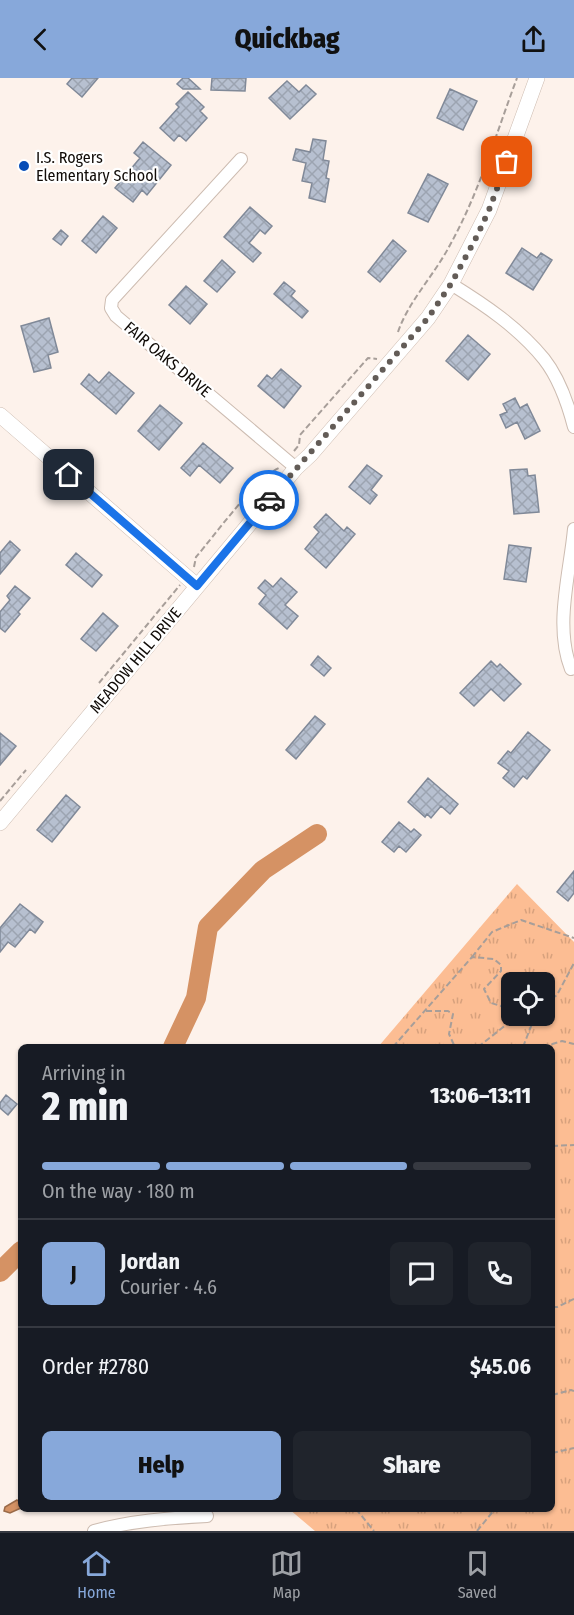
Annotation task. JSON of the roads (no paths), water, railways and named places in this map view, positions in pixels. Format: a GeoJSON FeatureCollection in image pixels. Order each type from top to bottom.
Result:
{"type":"FeatureCollection","features":[{"type":"Feature","properties":{"kind":"street","name":"MEADOW HILL DRIVE"},"geometry":{"type":"LineString","coordinates":[[0,823],[189,584],[291,461],[310,454],[428,318],[451,284],[489,210],[537,78]]}},
{"type":"Feature","properties":{"kind":"street","name":"FAIR OAKS DRIVE"},"geometry":{"type":"LineString","coordinates":[[241,159],[112,300],[111,308],[116,316],[291,461]]}},
{"type":"Feature","properties":{"kind":"street"},"geometry":{"type":"LineString","coordinates":[[451,284],[490,309],[514,328],[545,360],[559,384],[574,427]]}},
{"type":"Feature","properties":{"kind":"street"},"geometry":{"type":"LineString","coordinates":[[0,415],[189,584]]}},
{"type":"Feature","properties":{"kind":"street"},"geometry":{"type":"LineString","coordinates":[[572,669],[566,656],[564,603],[574,529]]}},
{"type":"Feature","properties":{"kind":"street"},"geometry":{"type":"LineString","coordinates":[[94,1531],[122,1524],[166,1518],[207,1516]]}},
{"type":"Feature","properties":{"kind":"waterway"},"geometry":{"type":"LineString","coordinates":[[174,1044],[196,998],[208,927],[263,870],[317,834]]}},
{"type":"Feature","properties":{"kind":"waterway"},"geometry":{"type":"LineString","coordinates":[[0,1272],[18,1254]]}},
{"type":"Feature","properties":{"kind":"place","name":"I.S. Rogers Elementary School"},"geometry":{"type":"Point","coordinates":[24,166]}}]}
